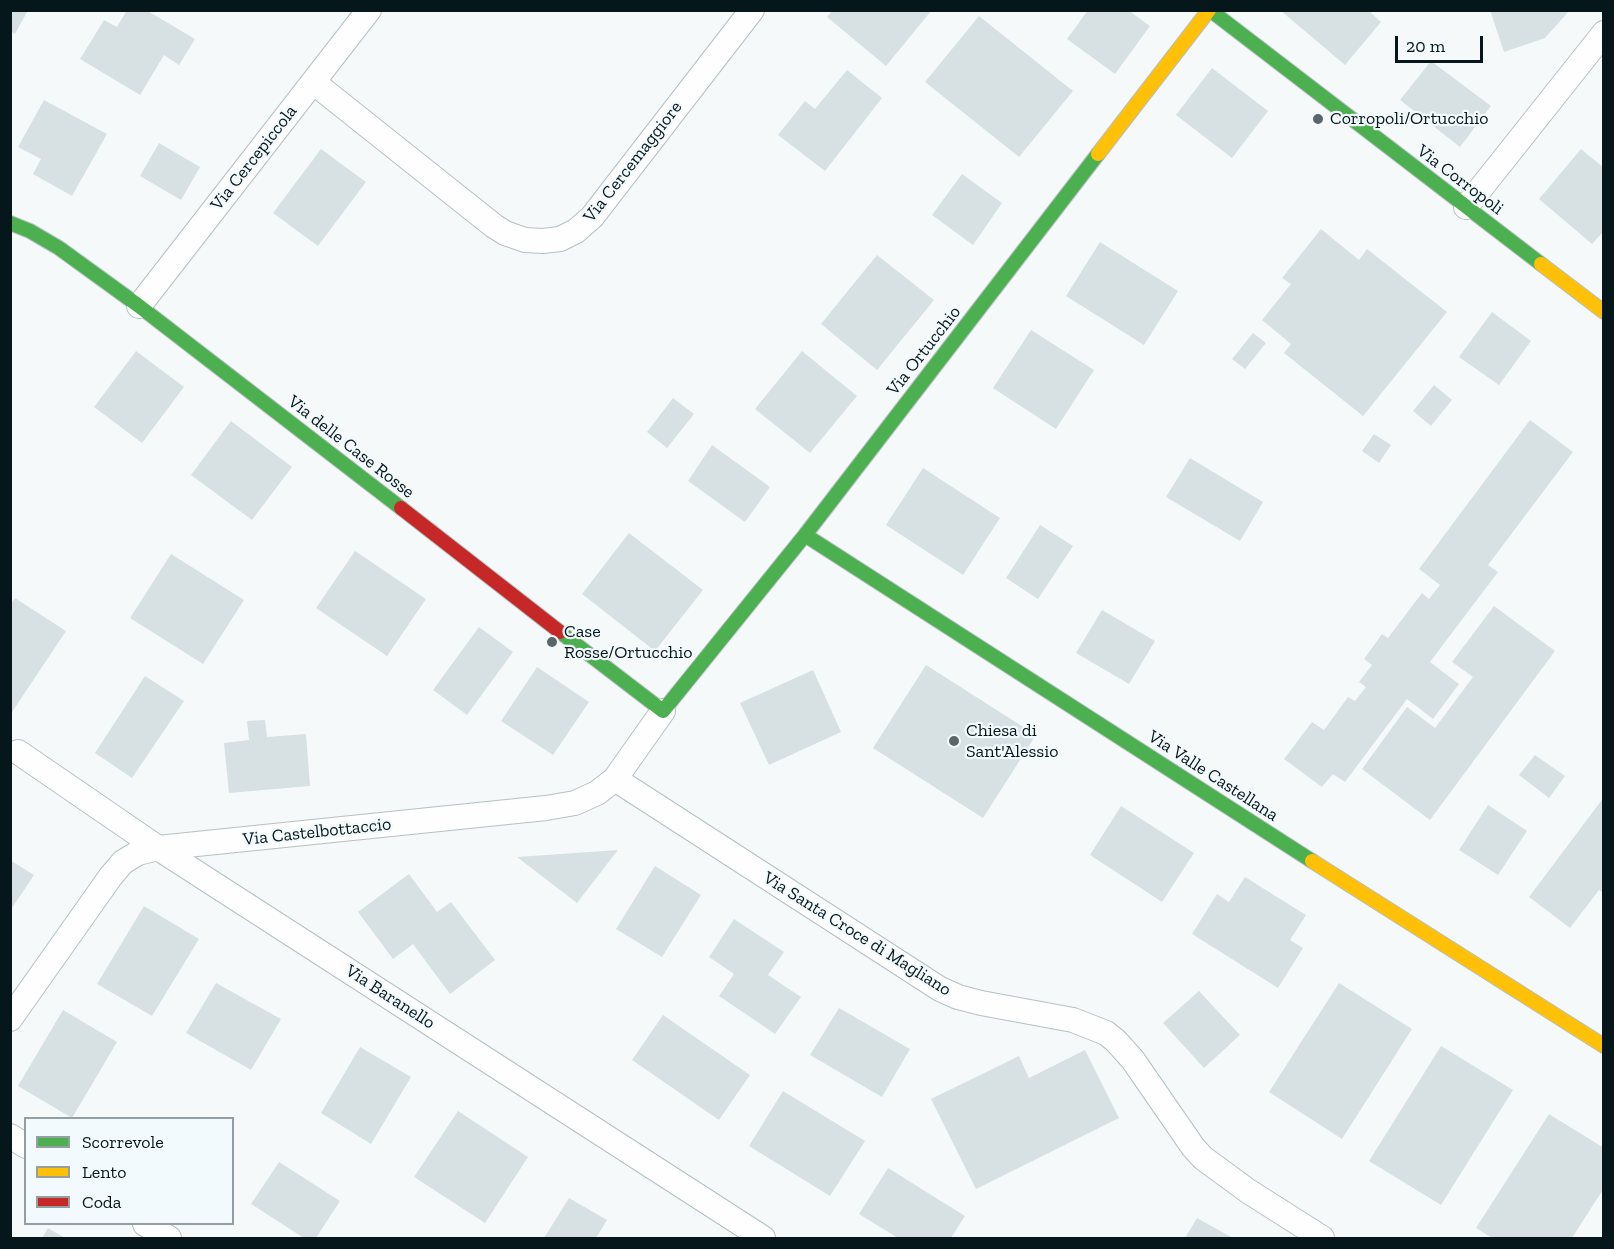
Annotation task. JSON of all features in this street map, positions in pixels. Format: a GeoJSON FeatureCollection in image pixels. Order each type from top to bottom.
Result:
{"type":"FeatureCollection","features":[{"type":"Feature","properties":{"kind":"street","name":"Via Cercepiccola"},"geometry":{"type":"LineString","coordinates":[[139,306],[369,10]]}},
{"type":"Feature","properties":{"kind":"street","name":"Via Cercemaggiore"},"geometry":{"type":"LineString","coordinates":[[313,82],[494,226],[516,238],[525,240],[560,239],[576,231],[592,217],[752,10]]}},
{"type":"Feature","properties":{"kind":"street","name":"Via Corropoli"},"geometry":{"type":"LineString","coordinates":[[1209,10],[1604,312]]}},
{"type":"Feature","properties":{"kind":"street","name":"Via Ortucchio"},"geometry":{"type":"LineString","coordinates":[[663,711],[805,535],[1209,10]]}},
{"type":"Feature","properties":{"kind":"street"},"geometry":{"type":"LineString","coordinates":[[1466,207],[1604,33]]}},
{"type":"Feature","properties":{"kind":"street","name":"Via delle Case Rosse"},"geometry":{"type":"LineString","coordinates":[[10,223],[30,231],[59,248],[139,306],[663,711]]}},
{"type":"Feature","properties":{"kind":"street","name":"Via Valle Castellana"},"geometry":{"type":"LineString","coordinates":[[805,535],[1604,1046]]}},
{"type":"Feature","properties":{"kind":"street","name":"Via Castelbottaccio"},"geometry":{"type":"LineString","coordinates":[[10,1018],[117,868],[138,853],[158,848],[546,808],[575,803],[586,800],[615,779],[663,711]]}},
{"type":"Feature","properties":{"kind":"street","name":"Via Baranello"},"geometry":{"type":"LineString","coordinates":[[18,752],[158,848],[763,1239]]}},
{"type":"Feature","properties":{"kind":"street","name":"Via Santa Croce di Magliano"},"geometry":{"type":"LineString","coordinates":[[615,779],[940,989],[967,1000],[1073,1020],[1106,1033],[1133,1060],[1203,1158],[1248,1191],[1322,1239]]}},
{"type":"Feature","properties":{"kind":"street"},"geometry":{"type":"LineString","coordinates":[[10,1136],[24,1145]]}},
{"type":"Feature","properties":{"kind":"street"},"geometry":{"type":"LineString","coordinates":[[147,1225],[169,1239]]}},
{"type":"Feature","properties":{"kind":"building"},"geometry":{"type":"Polygon","coordinates":[[[10,10],[28,10],[15,34],[10,31],[10,10]]]}},
{"type":"Feature","properties":{"kind":"building"},"geometry":{"type":"Polygon","coordinates":[[[127,10],[146,10],[195,39],[179,65],[164,55],[140,95],[80,59],[104,20],[117,27],[127,10]]]}},
{"type":"Feature","properties":{"kind":"building"},"geometry":{"type":"Polygon","coordinates":[[[833,10],[932,10],[886,66],[827,17],[833,10]]]}},
{"type":"Feature","properties":{"kind":"building"},"geometry":{"type":"Polygon","coordinates":[[[1088,10],[1128,10],[1150,26],[1115,74],[1067,39],[1088,10]]]}},
{"type":"Feature","properties":{"kind":"building"},"geometry":{"type":"Polygon","coordinates":[[[1280,10],[1368,10],[1381,22],[1345,65],[1280,10]]]}},
{"type":"Feature","properties":{"kind":"building"},"geometry":{"type":"Polygon","coordinates":[[[1490,10],[1570,10],[1545,38],[1504,52],[1490,10]]]}},
{"type":"Feature","properties":{"kind":"building"},"geometry":{"type":"Polygon","coordinates":[[[979,16],[1073,91],[1019,157],[925,82],[979,16]]]}},
{"type":"Feature","properties":{"kind":"building"},"geometry":{"type":"Polygon","coordinates":[[[1431,61],[1491,106],[1460,147],[1400,100],[1431,61]]]}},
{"type":"Feature","properties":{"kind":"building"},"geometry":{"type":"Polygon","coordinates":[[[1212,68],[1268,111],[1232,158],[1176,115],[1212,68]]]}},
{"type":"Feature","properties":{"kind":"building"},"geometry":{"type":"Polygon","coordinates":[[[847,70],[882,98],[825,171],[778,135],[805,101],[815,109],[847,70]]]}},
{"type":"Feature","properties":{"kind":"building"},"geometry":{"type":"Polygon","coordinates":[[[44,100],[107,134],[72,196],[33,174],[41,159],[18,147],[44,100]]]}},
{"type":"Feature","properties":{"kind":"building"},"geometry":{"type":"Polygon","coordinates":[[[159,143],[200,167],[181,200],[140,176],[159,143]]]}},
{"type":"Feature","properties":{"kind":"building"},"geometry":{"type":"Polygon","coordinates":[[[321,149],[366,182],[318,246],[273,213],[321,149]]]}},
{"type":"Feature","properties":{"kind":"building"},"geometry":{"type":"Polygon","coordinates":[[[1581,149],[1604,168],[1604,231],[1592,244],[1539,199],[1581,149]]]}},
{"type":"Feature","properties":{"kind":"building"},"geometry":{"type":"Polygon","coordinates":[[[962,174],[1002,203],[973,245],[932,215],[962,174]]]}},
{"type":"Feature","properties":{"kind":"building"},"geometry":{"type":"Polygon","coordinates":[[[1321,229],[1359,260],[1367,249],[1447,312],[1363,416],[1284,353],[1291,344],[1262,320],[1291,284],[1282,278],[1321,229]]]}},
{"type":"Feature","properties":{"kind":"building"},"geometry":{"type":"Polygon","coordinates":[[[1100,242],[1178,291],[1144,345],[1066,296],[1100,242]]]}},
{"type":"Feature","properties":{"kind":"building"},"geometry":{"type":"Polygon","coordinates":[[[877,255],[934,300],[877,370],[821,324],[877,255]]]}},
{"type":"Feature","properties":{"kind":"building"},"geometry":{"type":"Polygon","coordinates":[[[1492,312],[1531,341],[1499,385],[1459,357],[1492,312]]]}},
{"type":"Feature","properties":{"kind":"building"},"geometry":{"type":"Polygon","coordinates":[[[1031,330],[1094,370],[1056,429],[993,388],[1031,330]]]}},
{"type":"Feature","properties":{"kind":"building"},"geometry":{"type":"Polygon","coordinates":[[[1253,333],[1266,343],[1245,369],[1232,359],[1253,333]]]}},
{"type":"Feature","properties":{"kind":"building"},"geometry":{"type":"Polygon","coordinates":[[[136,351],[184,387],[142,443],[94,407],[136,351]]]}},
{"type":"Feature","properties":{"kind":"building"},"geometry":{"type":"Polygon","coordinates":[[[802,351],[857,396],[810,453],[755,409],[802,351]]]}},
{"type":"Feature","properties":{"kind":"building"},"geometry":{"type":"Polygon","coordinates":[[[1434,385],[1452,400],[1431,426],[1413,411],[1434,385]]]}},
{"type":"Feature","properties":{"kind":"building"},"geometry":{"type":"Polygon","coordinates":[[[673,398],[694,414],[667,448],[647,432],[673,398]]]}},
{"type":"Feature","properties":{"kind":"building"},"geometry":{"type":"Polygon","coordinates":[[[1530,420],[1573,452],[1488,565],[1498,572],[1430,662],[1459,684],[1433,719],[1407,699],[1345,782],[1333,774],[1322,787],[1284,759],[1312,722],[1324,730],[1348,697],[1355,701],[1366,687],[1359,682],[1372,665],[1364,659],[1382,634],[1388,638],[1422,593],[1429,599],[1440,585],[1419,569],[1530,420]]]}},
{"type":"Feature","properties":{"kind":"building"},"geometry":{"type":"Polygon","coordinates":[[[231,421],[292,467],[252,520],[191,475],[231,421]]]}},
{"type":"Feature","properties":{"kind":"building"},"geometry":{"type":"Polygon","coordinates":[[[1374,434],[1391,445],[1379,463],[1362,451],[1374,434]]]}},
{"type":"Feature","properties":{"kind":"building"},"geometry":{"type":"Polygon","coordinates":[[[712,445],[770,487],[745,522],[688,481],[712,445]]]}},
{"type":"Feature","properties":{"kind":"building"},"geometry":{"type":"Polygon","coordinates":[[[1190,458],[1263,502],[1240,541],[1166,497],[1190,458]]]}},
{"type":"Feature","properties":{"kind":"building"},"geometry":{"type":"Polygon","coordinates":[[[923,468],[1000,518],[963,575],[886,525],[923,468]]]}},
{"type":"Feature","properties":{"kind":"building"},"geometry":{"type":"Polygon","coordinates":[[[1040,525],[1073,546],[1038,599],[1006,578],[1040,525]]]}},
{"type":"Feature","properties":{"kind":"building"},"geometry":{"type":"Polygon","coordinates":[[[629,533],[703,590],[655,651],[582,594],[629,533]]]}},
{"type":"Feature","properties":{"kind":"building"},"geometry":{"type":"Polygon","coordinates":[[[355,551],[426,599],[387,656],[316,608],[355,551]]]}},
{"type":"Feature","properties":{"kind":"building"},"geometry":{"type":"Polygon","coordinates":[[[171,554],[244,600],[203,664],[130,618],[171,554]]]}},
{"type":"Feature","properties":{"kind":"building"},"geometry":{"type":"Polygon","coordinates":[[[15,598],[66,631],[10,715],[10,605],[15,598]]]}},
{"type":"Feature","properties":{"kind":"building"},"geometry":{"type":"Polygon","coordinates":[[[1494,606],[1555,651],[1430,820],[1362,769],[1407,707],[1435,728],[1473,677],[1452,662],[1494,606]]]}},
{"type":"Feature","properties":{"kind":"building"},"geometry":{"type":"Polygon","coordinates":[[[1102,610],[1155,641],[1129,684],[1076,653],[1102,610]]]}},
{"type":"Feature","properties":{"kind":"building"},"geometry":{"type":"Polygon","coordinates":[[[479,627],[513,652],[467,715],[433,690],[479,627]]]}},
{"type":"Feature","properties":{"kind":"building","name":"Chiesa di Sant'Alessio"},"geometry":{"type":"Polygon","coordinates":[[[926,665],[1036,735],[983,818],[873,748],[926,665]]]}},
{"type":"Feature","properties":{"kind":"building"},"geometry":{"type":"Polygon","coordinates":[[[537,667],[589,702],[553,755],[501,721],[537,667]]]}},
{"type":"Feature","properties":{"kind":"building"},"geometry":{"type":"Polygon","coordinates":[[[813,670],[841,732],[769,765],[740,703],[813,670]]]}},
{"type":"Feature","properties":{"kind":"building"},"geometry":{"type":"Polygon","coordinates":[[[145,676],[184,701],[132,778],[95,753],[145,676]]]}},
{"type":"Feature","properties":{"kind":"building"},"geometry":{"type":"Polygon","coordinates":[[[265,720],[267,737],[306,734],[310,786],[229,793],[224,743],[249,740],[247,721],[265,720]]]}},
{"type":"Feature","properties":{"kind":"building"},"geometry":{"type":"Polygon","coordinates":[[[1535,755],[1565,776],[1549,798],[1519,775],[1535,755]]]}},
{"type":"Feature","properties":{"kind":"building"},"geometry":{"type":"Polygon","coordinates":[[[1604,797],[1604,893],[1599,890],[1570,928],[1529,897],[1604,797]]]}},
{"type":"Feature","properties":{"kind":"building"},"geometry":{"type":"Polygon","coordinates":[[[1488,805],[1527,831],[1498,875],[1459,850],[1488,805]]]}},
{"type":"Feature","properties":{"kind":"building"},"geometry":{"type":"Polygon","coordinates":[[[1121,806],[1194,853],[1162,902],[1090,855],[1121,806]]]}},
{"type":"Feature","properties":{"kind":"building"},"geometry":{"type":"Polygon","coordinates":[[[618,850],[577,903],[517,857],[618,850]]]}},
{"type":"Feature","properties":{"kind":"building"},"geometry":{"type":"Polygon","coordinates":[[[10,860],[34,875],[10,911],[10,860]]]}},
{"type":"Feature","properties":{"kind":"building"},"geometry":{"type":"Polygon","coordinates":[[[655,866],[701,895],[662,957],[616,929],[655,866]]]}},
{"type":"Feature","properties":{"kind":"building"},"geometry":{"type":"Polygon","coordinates":[[[409,874],[437,912],[451,902],[495,960],[450,994],[413,944],[393,959],[358,912],[409,874]]]}},
{"type":"Feature","properties":{"kind":"building"},"geometry":{"type":"Polygon","coordinates":[[[1245,877],[1306,915],[1290,940],[1303,948],[1278,988],[1192,934],[1217,894],[1229,902],[1245,877]]]}},
{"type":"Feature","properties":{"kind":"building"},"geometry":{"type":"Polygon","coordinates":[[[144,906],[199,939],[152,1016],[97,984],[144,906]]]}},
{"type":"Feature","properties":{"kind":"building"},"geometry":{"type":"Polygon","coordinates":[[[734,919],[784,952],[768,975],[801,997],[775,1034],[719,996],[734,974],[709,957],[734,919]]]}},
{"type":"Feature","properties":{"kind":"building"},"geometry":{"type":"Polygon","coordinates":[[[216,983],[281,1019],[251,1070],[186,1033],[216,983]]]}},
{"type":"Feature","properties":{"kind":"building"},"geometry":{"type":"Polygon","coordinates":[[[1339,983],[1412,1029],[1342,1139],[1269,1092],[1339,983]]]}},
{"type":"Feature","properties":{"kind":"building"},"geometry":{"type":"Polygon","coordinates":[[[1199,991],[1240,1035],[1204,1068],[1163,1023],[1199,991]]]}},
{"type":"Feature","properties":{"kind":"building"},"geometry":{"type":"Polygon","coordinates":[[[839,1008],[910,1049],[882,1097],[810,1055],[839,1008]]]}},
{"type":"Feature","properties":{"kind":"building"},"geometry":{"type":"Polygon","coordinates":[[[63,1010],[117,1042],[73,1117],[18,1086],[63,1010]]]}},
{"type":"Feature","properties":{"kind":"building"},"geometry":{"type":"Polygon","coordinates":[[[663,1015],[750,1075],[719,1120],[632,1060],[663,1015]]]}},
{"type":"Feature","properties":{"kind":"building"},"geometry":{"type":"Polygon","coordinates":[[[1441,1046],[1513,1090],[1441,1205],[1369,1161],[1441,1046]]]}},
{"type":"Feature","properties":{"kind":"building"},"geometry":{"type":"Polygon","coordinates":[[[360,1047],[411,1077],[371,1144],[321,1113],[360,1047]]]}},
{"type":"Feature","properties":{"kind":"building"},"geometry":{"type":"Polygon","coordinates":[[[1085,1050],[1119,1118],[976,1189],[931,1099],[1019,1056],[1029,1078],[1085,1050]]]}},
{"type":"Feature","properties":{"kind":"building"},"geometry":{"type":"Polygon","coordinates":[[[783,1091],[865,1141],[830,1196],[749,1146],[783,1091]]]}},
{"type":"Feature","properties":{"kind":"building"},"geometry":{"type":"Polygon","coordinates":[[[458,1111],[528,1157],[485,1223],[414,1177],[458,1111]]]}},
{"type":"Feature","properties":{"kind":"building"},"geometry":{"type":"Polygon","coordinates":[[[1549,1114],[1604,1148],[1604,1188],[1572,1238],[1492,1238],[1476,1228],[1549,1114]]]}},
{"type":"Feature","properties":{"kind":"building"},"geometry":{"type":"Polygon","coordinates":[[[279,1162],[340,1201],[316,1238],[304,1238],[251,1204],[279,1162]]]}},
{"type":"Feature","properties":{"kind":"building"},"geometry":{"type":"Polygon","coordinates":[[[888,1168],[965,1216],[951,1238],[898,1238],[859,1214],[888,1168]]]}},
{"type":"Feature","properties":{"kind":"building"},"geometry":{"type":"Polygon","coordinates":[[[569,1198],[607,1220],[596,1238],[544,1238],[569,1198]]]}},
{"type":"Feature","properties":{"kind":"building"},"geometry":{"type":"Polygon","coordinates":[[[1197,1218],[1233,1238],[1185,1238],[1197,1218]]]}},
{"type":"Feature","properties":{"kind":"building"},"geometry":{"type":"Polygon","coordinates":[[[48,1228],[65,1238],[42,1238],[48,1228]]]}},
{"type":"Feature","properties":{"kind":"traffic: fast"},"geometry":{"type":"LineString","coordinates":[[1210,10],[1541,264]]}},
{"type":"Feature","properties":{"kind":"traffic: fast"},"geometry":{"type":"LineString","coordinates":[[560,632],[663,711],[805,535],[1098,154]]}},
{"type":"Feature","properties":{"kind":"traffic: fast"},"geometry":{"type":"LineString","coordinates":[[10,223],[30,231],[59,248],[139,306],[401,508]]}},
{"type":"Feature","properties":{"kind":"traffic: fast"},"geometry":{"type":"LineString","coordinates":[[805,535],[1312,861]]}},
{"type":"Feature","properties":{"kind":"traffic: slow"},"geometry":{"type":"LineString","coordinates":[[1098,154],[1209,10]]}},
{"type":"Feature","properties":{"kind":"traffic: slow"},"geometry":{"type":"LineString","coordinates":[[1541,264],[1604,312]]}},
{"type":"Feature","properties":{"kind":"traffic: slow"},"geometry":{"type":"LineString","coordinates":[[1312,861],[1604,1046]]}},
{"type":"Feature","properties":{"kind":"traffic: jam"},"geometry":{"type":"LineString","coordinates":[[401,508],[560,632]]}},
{"type":"Feature","properties":{"kind":"place","name":"Corropoli/Ortucchio"},"geometry":{"type":"Point","coordinates":[1318,119]}},
{"type":"Feature","properties":{"kind":"place","name":"Case Rosse/Ortucchio"},"geometry":{"type":"Point","coordinates":[552,642]}},
{"type":"Feature","properties":{"kind":"place","name":"Chiesa di Sant'Alessio"},"geometry":{"type":"Point","coordinates":[954,741]}}]}
